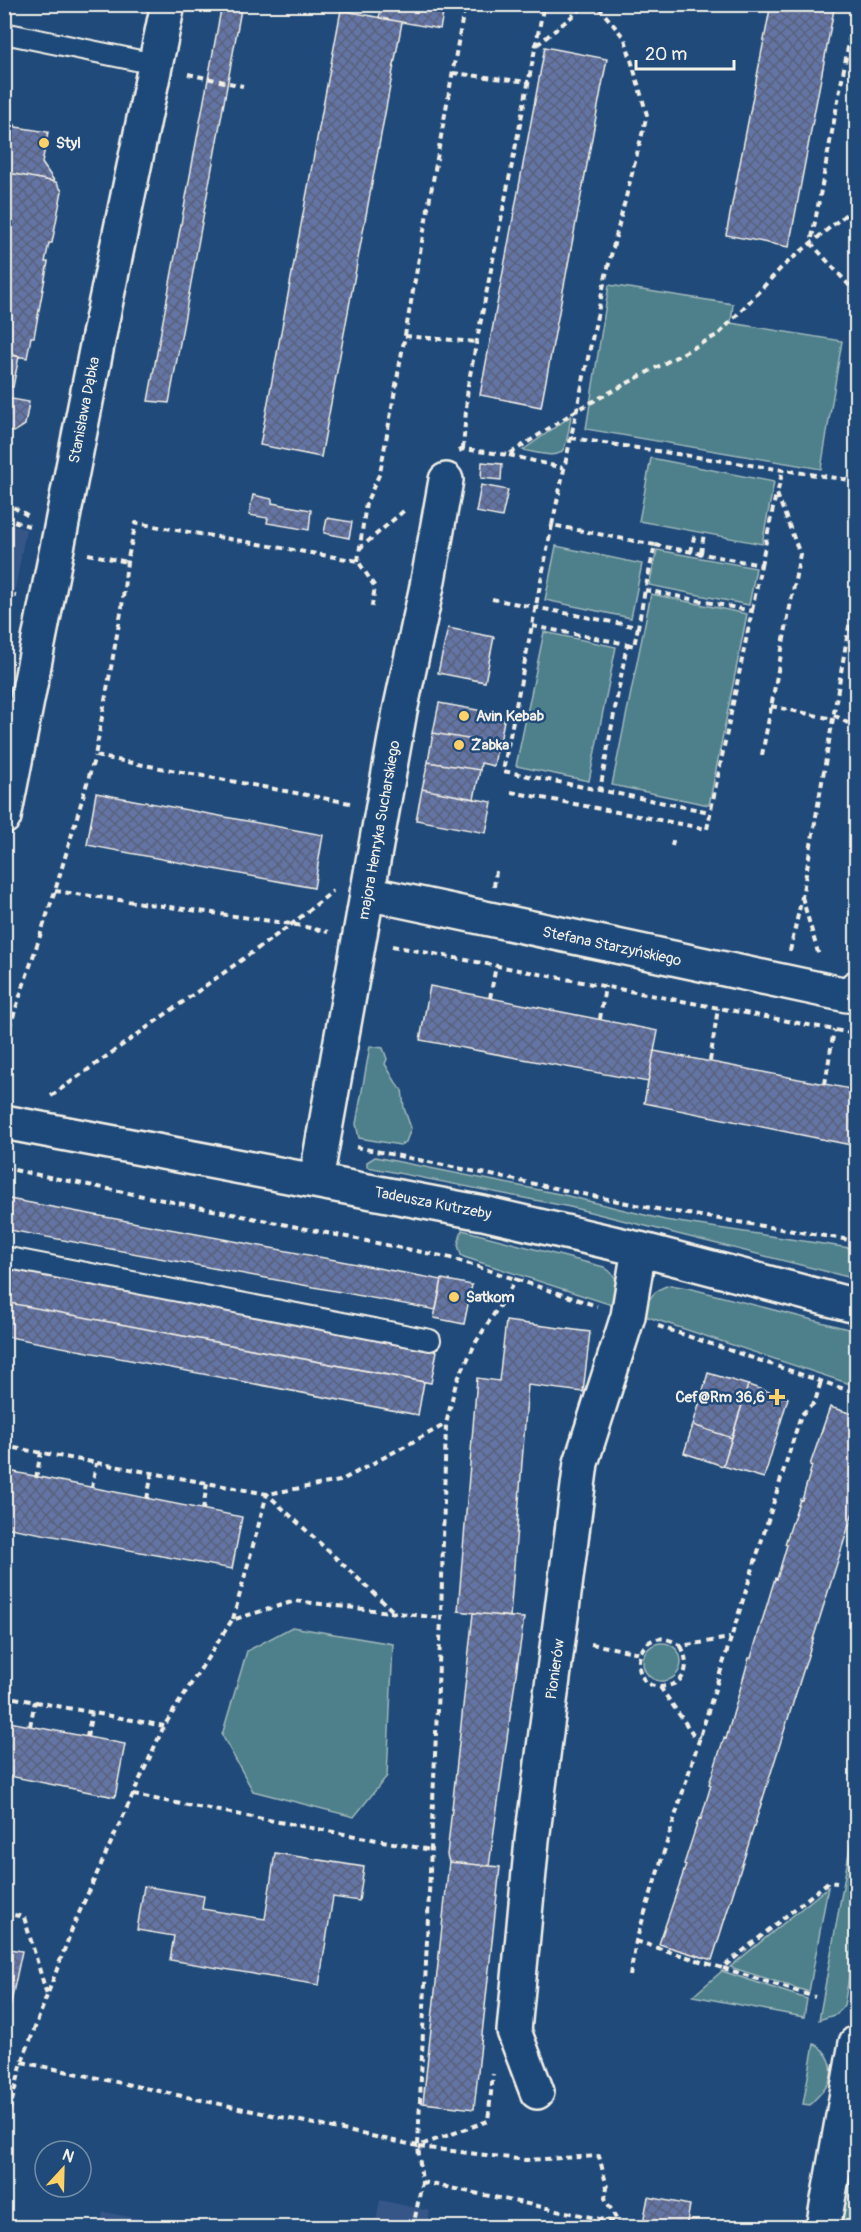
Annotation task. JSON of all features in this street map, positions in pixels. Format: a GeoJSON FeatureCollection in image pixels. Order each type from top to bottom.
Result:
{"type":"FeatureCollection","features":[{"type":"Feature","properties":{"kind":"street","name":"Stanisława Dąbka"},"geometry":{"type":"LineString","coordinates":[[4,818],[154,64],[168,4]]}},
{"type":"Feature","properties":{"kind":"street","name":"majora Henryka Sucharskiego"},"geometry":{"type":"LineString","coordinates":[[316,1180],[359,940],[352,890],[382,809],[450,467]]}},
{"type":"Feature","properties":{"kind":"street","name":"Stefana Starzyńskiego"},"geometry":{"type":"LineString","coordinates":[[352,890],[783,982],[843,990]]}},
{"type":"Feature","properties":{"kind":"street","name":"Tadeusza Kutrzeby"},"geometry":{"type":"LineString","coordinates":[[4,1122],[483,1213],[639,1249],[856,1306]]}},
{"type":"Feature","properties":{"kind":"street","name":"Pionierów"},"geometry":{"type":"LineString","coordinates":[[537,2092],[513,2031],[532,1840],[581,1463],[628,1316],[639,1249]]}},
{"type":"Feature","properties":{"kind":"street"},"geometry":{"type":"LineString","coordinates":[[823,2228],[856,2043]]}},
{"type":"Feature","properties":{"kind":"lane"},"geometry":{"type":"LineString","coordinates":[[4,33],[154,64]]}},
{"type":"Feature","properties":{"kind":"lane"},"geometry":{"type":"LineString","coordinates":[[4,1257],[430,1340]]}},
{"type":"Feature","properties":{"kind":"path"},"geometry":{"type":"LineString","coordinates":[[371,611],[375,588],[357,561],[366,502],[380,473],[465,4]]}},
{"type":"Feature","properties":{"kind":"path"},"geometry":{"type":"LineString","coordinates":[[450,467],[464,448],[468,385],[544,4]]}},
{"type":"Feature","properties":{"kind":"path"},"geometry":{"type":"LineString","coordinates":[[536,46],[587,4]]}},
{"type":"Feature","properties":{"kind":"path"},"geometry":{"type":"LineString","coordinates":[[596,4],[624,39],[647,115],[605,279],[563,468],[503,771],[711,812]]}},
{"type":"Feature","properties":{"kind":"path"},"geometry":{"type":"LineString","coordinates":[[811,243],[856,5]]}},
{"type":"Feature","properties":{"kind":"path"},"geometry":{"type":"LineString","coordinates":[[453,73],[529,82]]}},
{"type":"Feature","properties":{"kind":"path"},"geometry":{"type":"LineString","coordinates":[[203,78],[243,86]]}},
{"type":"Feature","properties":{"kind":"path"},"geometry":{"type":"LineString","coordinates":[[508,455],[577,410],[719,334],[782,267],[856,206]]}},
{"type":"Feature","properties":{"kind":"path"},"geometry":{"type":"LineString","coordinates":[[811,243],[856,293]]}},
{"type":"Feature","properties":{"kind":"path"},"geometry":{"type":"LineString","coordinates":[[405,336],[476,342]]}},
{"type":"Feature","properties":{"kind":"path"},"geometry":{"type":"LineString","coordinates":[[571,438],[856,481]]}},
{"type":"Feature","properties":{"kind":"path"},"geometry":{"type":"LineString","coordinates":[[464,448],[508,455],[563,468]]}},
{"type":"Feature","properties":{"kind":"path"},"geometry":{"type":"LineString","coordinates":[[511,792],[707,829],[783,469]]}},
{"type":"Feature","properties":{"kind":"path"},"geometry":{"type":"LineString","coordinates":[[762,755],[800,554],[777,494]]}},
{"type":"Feature","properties":{"kind":"path"},"geometry":{"type":"LineString","coordinates":[[359,549],[409,507]]}},
{"type":"Feature","properties":{"kind":"path"},"geometry":{"type":"LineString","coordinates":[[4,1069],[7,1035],[55,891],[95,756],[122,607],[127,562],[136,523],[357,561]]}},
{"type":"Feature","properties":{"kind":"path"},"geometry":{"type":"LineString","coordinates":[[552,525],[761,565]]}},
{"type":"Feature","properties":{"kind":"path"},"geometry":{"type":"LineString","coordinates":[[691,552],[696,532]]}},
{"type":"Feature","properties":{"kind":"path"},"geometry":{"type":"LineString","coordinates":[[701,553],[704,533]]}},
{"type":"Feature","properties":{"kind":"path"},"geometry":{"type":"LineString","coordinates":[[532,626],[634,646],[655,545]]}},
{"type":"Feature","properties":{"kind":"path"},"geometry":{"type":"LineString","coordinates":[[98,556],[127,562]]}},
{"type":"Feature","properties":{"kind":"path"},"geometry":{"type":"LineString","coordinates":[[777,1019],[802,897],[856,586]]}},
{"type":"Feature","properties":{"kind":"path"},"geometry":{"type":"LineString","coordinates":[[645,590],[752,611]]}},
{"type":"Feature","properties":{"kind":"path"},"geometry":{"type":"LineString","coordinates":[[4,594],[16,596]]}},
{"type":"Feature","properties":{"kind":"path"},"geometry":{"type":"LineString","coordinates":[[492,599],[638,627]]}},
{"type":"Feature","properties":{"kind":"path"},"geometry":{"type":"LineString","coordinates":[[600,790],[627,644]]}},
{"type":"Feature","properties":{"kind":"path"},"geometry":{"type":"LineString","coordinates":[[771,706],[834,717],[856,728]]}},
{"type":"Feature","properties":{"kind":"path"},"geometry":{"type":"LineString","coordinates":[[95,756],[382,809]]}},
{"type":"Feature","properties":{"kind":"path"},"geometry":{"type":"LineString","coordinates":[[672,846],[674,836]]}},
{"type":"Feature","properties":{"kind":"path"},"geometry":{"type":"LineString","coordinates":[[48,1098],[292,924],[352,890]]}},
{"type":"Feature","properties":{"kind":"path"},"geometry":{"type":"LineString","coordinates":[[55,891],[292,924],[359,940],[856,1034]]}},
{"type":"Feature","properties":{"kind":"path"},"geometry":{"type":"LineString","coordinates":[[802,897],[843,990]]}},
{"type":"Feature","properties":{"kind":"path"},"geometry":{"type":"LineString","coordinates":[[490,998],[496,966]]}},
{"type":"Feature","properties":{"kind":"path"},"geometry":{"type":"LineString","coordinates":[[600,1019],[605,986]]}},
{"type":"Feature","properties":{"kind":"path"},"geometry":{"type":"LineString","coordinates":[[710,1061],[718,1008]]}},
{"type":"Feature","properties":{"kind":"path"},"geometry":{"type":"LineString","coordinates":[[825,1084],[834,1030]]}},
{"type":"Feature","properties":{"kind":"path"},"geometry":{"type":"LineString","coordinates":[[350,1146],[651,1208],[856,1241]]}},
{"type":"Feature","properties":{"kind":"path"},"geometry":{"type":"LineString","coordinates":[[4,1168],[451,1258],[517,1278],[856,1393]]}},
{"type":"Feature","properties":{"kind":"path"},"geometry":{"type":"LineString","coordinates":[[413,2228],[422,2182],[418,2146],[441,1618],[446,1424],[456,1383],[476,1342],[517,1278]]}},
{"type":"Feature","properties":{"kind":"path"},"geometry":{"type":"LineString","coordinates":[[630,1976],[636,1941],[801,1415],[815,1402],[821,1381]]}},
{"type":"Feature","properties":{"kind":"path"},"geometry":{"type":"LineString","coordinates":[[4,1446],[267,1494],[340,1481],[446,1424]]}},
{"type":"Feature","properties":{"kind":"path"},"geometry":{"type":"LineString","coordinates":[[36,1478],[41,1452]]}},
{"type":"Feature","properties":{"kind":"path"},"geometry":{"type":"LineString","coordinates":[[92,1488],[96,1463]]}},
{"type":"Feature","properties":{"kind":"path"},"geometry":{"type":"LineString","coordinates":[[147,1499],[152,1473]]}},
{"type":"Feature","properties":{"kind":"path"},"geometry":{"type":"LineString","coordinates":[[203,1510],[207,1483]]}},
{"type":"Feature","properties":{"kind":"path"},"geometry":{"type":"LineString","coordinates":[[267,1494],[394,1613]]}},
{"type":"Feature","properties":{"kind":"path"},"geometry":{"type":"LineString","coordinates":[[4,2132],[22,2062],[74,1924],[164,1726],[232,1620],[267,1494]]}},
{"type":"Feature","properties":{"kind":"path"},"geometry":{"type":"LineString","coordinates":[[232,1620],[296,1601],[441,1618]]}},
{"type":"Feature","properties":{"kind":"path"},"geometry":{"type":"LineString","coordinates":[[663,1638],[673,1640],[681,1646],[686,1656],[687,1668],[682,1678],[672,1685],[660,1688],[649,1684],[641,1676],[638,1664],[640,1653],[646,1645],[663,1638]]}},
{"type":"Feature","properties":{"kind":"path"},"geometry":{"type":"LineString","coordinates":[[681,1646],[730,1638]]}},
{"type":"Feature","properties":{"kind":"path"},"geometry":{"type":"LineString","coordinates":[[660,1688],[693,1734],[701,1737]]}},
{"type":"Feature","properties":{"kind":"path"},"geometry":{"type":"LineString","coordinates":[[4,1695],[164,1726]]}},
{"type":"Feature","properties":{"kind":"path"},"geometry":{"type":"LineString","coordinates":[[30,1726],[35,1701]]}},
{"type":"Feature","properties":{"kind":"path"},"geometry":{"type":"LineString","coordinates":[[87,1737],[92,1712]]}},
{"type":"Feature","properties":{"kind":"path"},"geometry":{"type":"LineString","coordinates":[[133,1795],[431,1850]]}},
{"type":"Feature","properties":{"kind":"path"},"geometry":{"type":"LineString","coordinates":[[722,1968],[828,1882],[837,1884]]}},
{"type":"Feature","properties":{"kind":"path"},"geometry":{"type":"LineString","coordinates":[[4,1914],[24,1917],[47,1995]]}},
{"type":"Feature","properties":{"kind":"path"},"geometry":{"type":"LineString","coordinates":[[636,1941],[815,1997]]}},
{"type":"Feature","properties":{"kind":"path"},"geometry":{"type":"LineString","coordinates":[[22,2062],[418,2146],[526,2160],[599,2156],[607,2187],[605,2198],[621,2228]]}},
{"type":"Feature","properties":{"kind":"path"},"geometry":{"type":"LineString","coordinates":[[418,2146],[488,2121],[493,2073]]}},
{"type":"Feature","properties":{"kind":"path"},"geometry":{"type":"LineString","coordinates":[[422,2182],[643,2228]]}},
{"type":"Feature","properties":{"kind":"shaded area"},"geometry":{"type":"Polygon","coordinates":[[[4,524],[26,529],[5,645],[4,524]]]}},
{"type":"Feature","properties":{"kind":"shaded area"},"geometry":{"type":"Polygon","coordinates":[[[380,2200],[430,2211],[427,2227],[375,2227],[380,2200]]]}},
{"type":"Feature","properties":{"kind":"shaded area"},"geometry":{"type":"Polygon","coordinates":[[[103,2212],[182,2227],[100,2227],[103,2212]]]}},
{"type":"Feature","properties":{"kind":"green space"},"geometry":{"type":"Polygon","coordinates":[[[609,285],[733,304],[731,323],[842,341],[821,469],[586,429],[609,285]]]}},
{"type":"Feature","properties":{"kind":"green space"},"geometry":{"type":"Polygon","coordinates":[[[571,416],[567,441],[560,452],[548,455],[523,450],[571,416]]]}},
{"type":"Feature","properties":{"kind":"green space"},"geometry":{"type":"Polygon","coordinates":[[[651,458],[774,482],[762,544],[639,521],[651,458]]]}},
{"type":"Feature","properties":{"kind":"green space"},"geometry":{"type":"Polygon","coordinates":[[[556,546],[642,564],[631,618],[545,600],[556,546]]]}},
{"type":"Feature","properties":{"kind":"green space"},"geometry":{"type":"Polygon","coordinates":[[[657,550],[756,568],[749,605],[649,585],[657,550]]]}},
{"type":"Feature","properties":{"kind":"green space"},"geometry":{"type":"Polygon","coordinates":[[[651,594],[747,614],[709,805],[612,785],[651,594]]]}},
{"type":"Feature","properties":{"kind":"green space"},"geometry":{"type":"Polygon","coordinates":[[[544,632],[616,647],[589,781],[516,766],[544,632]]]}},
{"type":"Feature","properties":{"kind":"green space"},"geometry":{"type":"Polygon","coordinates":[[[370,1046],[383,1048],[387,1059],[385,1064],[399,1088],[402,1089],[404,1108],[411,1128],[406,1142],[400,1145],[359,1138],[356,1124],[370,1046]]]}},
{"type":"Feature","properties":{"kind":"green space"},"geometry":{"type":"Polygon","coordinates":[[[375,1157],[564,1195],[665,1220],[856,1249],[856,1279],[570,1207],[367,1167],[367,1162],[375,1157]]]}},
{"type":"Feature","properties":{"kind":"green space"},"geometry":{"type":"Polygon","coordinates":[[[462,1230],[604,1267],[616,1280],[618,1307],[464,1257],[458,1245],[462,1230]]]}},
{"type":"Feature","properties":{"kind":"green space"},"geometry":{"type":"Polygon","coordinates":[[[670,1285],[856,1331],[856,1386],[642,1315],[652,1296],[659,1289],[670,1285]]]}},
{"type":"Feature","properties":{"kind":"green space"},"geometry":{"type":"Polygon","coordinates":[[[292,1627],[393,1644],[387,1776],[354,1817],[253,1791],[222,1735],[247,1651],[292,1627]]]}},
{"type":"Feature","properties":{"kind":"green space"},"geometry":{"type":"Polygon","coordinates":[[[662,1643],[669,1644],[675,1649],[680,1655],[680,1669],[675,1675],[669,1680],[662,1681],[655,1680],[649,1675],[644,1669],[643,1662],[644,1655],[649,1649],[655,1644],[662,1643]]]}},
{"type":"Feature","properties":{"kind":"green space"},"geometry":{"type":"Polygon","coordinates":[[[856,1814],[856,1940],[844,2005],[837,2014],[819,2020],[856,1814]]]}},
{"type":"Feature","properties":{"kind":"green space"},"geometry":{"type":"Polygon","coordinates":[[[828,1887],[809,1992],[730,1967],[828,1887]]]}},
{"type":"Feature","properties":{"kind":"green space"},"geometry":{"type":"Polygon","coordinates":[[[722,1971],[807,1999],[804,2017],[693,1996],[722,1971]]]}},
{"type":"Feature","properties":{"kind":"green space"},"geometry":{"type":"Polygon","coordinates":[[[814,2044],[827,2055],[832,2071],[828,2085],[810,2105],[803,2104],[814,2044]]]}},
{"type":"Feature","properties":{"kind":"green space"},"geometry":{"type":"Polygon","coordinates":[[[856,2118],[856,2227],[836,2228],[856,2118]]]}},
{"type":"Feature","properties":{"kind":"building"},"geometry":{"type":"Polygon","coordinates":[[[222,4],[242,4],[169,403],[148,401],[222,4]]]}},
{"type":"Feature","properties":{"kind":"building"},"geometry":{"type":"Polygon","coordinates":[[[382,4],[445,4],[440,29],[379,18],[382,4]]]}},
{"type":"Feature","properties":{"kind":"building"},"geometry":{"type":"Polygon","coordinates":[[[771,4],[835,4],[789,247],[726,235],[771,4]]]}},
{"type":"Feature","properties":{"kind":"building"},"geometry":{"type":"Polygon","coordinates":[[[341,10],[402,22],[321,457],[260,445],[341,10]]]}},
{"type":"Feature","properties":{"kind":"building"},"geometry":{"type":"Polygon","coordinates":[[[545,47],[607,59],[541,407],[480,395],[545,47]]]}},
{"type":"Feature","properties":{"kind":"building"},"geometry":{"type":"Polygon","coordinates":[[[7,112],[16,127],[48,132],[42,163],[55,182],[4,172],[4,124],[7,112]]]}},
{"type":"Feature","properties":{"kind":"building"},"geometry":{"type":"Polygon","coordinates":[[[4,172],[56,182],[62,191],[52,243],[49,243],[45,262],[48,262],[34,337],[31,337],[27,358],[4,354],[4,172]]]}},
{"type":"Feature","properties":{"kind":"building"},"geometry":{"type":"Polygon","coordinates":[[[4,354],[19,356],[13,387],[8,386],[6,398],[29,402],[25,425],[14,432],[4,430],[4,354]]]}},
{"type":"Feature","properties":{"kind":"building"},"geometry":{"type":"Polygon","coordinates":[[[482,462],[502,464],[501,480],[481,478],[482,462]]]}},
{"type":"Feature","properties":{"kind":"building"},"geometry":{"type":"Polygon","coordinates":[[[481,485],[508,490],[502,517],[476,512],[481,485]]]}},
{"type":"Feature","properties":{"kind":"building"},"geometry":{"type":"Polygon","coordinates":[[[253,495],[272,499],[272,503],[311,510],[309,530],[267,523],[268,518],[249,515],[253,495]]]}},
{"type":"Feature","properties":{"kind":"building"},"geometry":{"type":"Polygon","coordinates":[[[327,518],[352,522],[349,538],[324,533],[327,518]]]}},
{"type":"Feature","properties":{"kind":"building"},"geometry":{"type":"Polygon","coordinates":[[[448,628],[494,637],[485,682],[438,673],[448,628]]]}},
{"type":"Feature","properties":{"kind":"building"},"geometry":{"type":"Polygon","coordinates":[[[439,703],[505,715],[500,742],[486,739],[485,742],[433,733],[439,703]]]}},
{"type":"Feature","properties":{"kind":"building"},"geometry":{"type":"Polygon","coordinates":[[[433,733],[485,742],[484,746],[497,748],[494,766],[481,763],[480,770],[428,762],[433,733]]]}},
{"type":"Feature","properties":{"kind":"building"},"geometry":{"type":"Polygon","coordinates":[[[428,762],[480,770],[474,799],[422,789],[428,762]]]}},
{"type":"Feature","properties":{"kind":"building"},"geometry":{"type":"Polygon","coordinates":[[[422,789],[492,802],[486,833],[416,820],[422,789]]]}},
{"type":"Feature","properties":{"kind":"building"},"geometry":{"type":"Polygon","coordinates":[[[96,793],[323,835],[314,888],[87,845],[96,793]]]}},
{"type":"Feature","properties":{"kind":"building"},"geometry":{"type":"Polygon","coordinates":[[[430,986],[658,1031],[648,1082],[420,1040],[430,986]]]}},
{"type":"Feature","properties":{"kind":"building"},"geometry":{"type":"Polygon","coordinates":[[[654,1051],[856,1090],[856,1146],[644,1103],[654,1051]]]}},
{"type":"Feature","properties":{"kind":"building"},"geometry":{"type":"Polygon","coordinates":[[[4,1198],[442,1280],[436,1310],[4,1229],[4,1198]]]}},
{"type":"Feature","properties":{"kind":"building"},"geometry":{"type":"Polygon","coordinates":[[[4,1268],[437,1351],[431,1383],[4,1302],[4,1268]]]}},
{"type":"Feature","properties":{"kind":"building","name":"Satkom"},"geometry":{"type":"Polygon","coordinates":[[[442,1279],[472,1285],[464,1324],[434,1318],[442,1279]]]}},
{"type":"Feature","properties":{"kind":"building"},"geometry":{"type":"Polygon","coordinates":[[[4,1302],[424,1382],[418,1415],[4,1336],[4,1302]]]}},
{"type":"Feature","properties":{"kind":"building"},"geometry":{"type":"Polygon","coordinates":[[[506,1321],[590,1332],[583,1392],[528,1385],[510,1617],[458,1611],[477,1378],[499,1381],[506,1321]]]}},
{"type":"Feature","properties":{"kind":"building"},"geometry":{"type":"Polygon","coordinates":[[[708,1373],[748,1385],[732,1438],[693,1425],[708,1373]]]}},
{"type":"Feature","properties":{"kind":"building"},"geometry":{"type":"Polygon","coordinates":[[[748,1385],[788,1398],[764,1478],[723,1466],[748,1385]]]}},
{"type":"Feature","properties":{"kind":"building"},"geometry":{"type":"Polygon","coordinates":[[[830,1407],[856,1415],[856,1503],[712,1960],[659,1944],[686,1865],[684,1864],[699,1818],[701,1819],[711,1785],[709,1784],[724,1738],[726,1739],[749,1658],[751,1658],[775,1578],[777,1579],[787,1545],[785,1544],[800,1499],[802,1500],[812,1466],[810,1465],[830,1407]]]}},
{"type":"Feature","properties":{"kind":"building"},"geometry":{"type":"Polygon","coordinates":[[[693,1425],[732,1438],[723,1466],[684,1453],[693,1425]]]}},
{"type":"Feature","properties":{"kind":"building"},"geometry":{"type":"Polygon","coordinates":[[[4,1470],[242,1517],[232,1569],[4,1527],[4,1470]]]}},
{"type":"Feature","properties":{"kind":"building"},"geometry":{"type":"Polygon","coordinates":[[[473,1613],[524,1618],[489,1866],[449,1862],[447,1855],[473,1613]]]}},
{"type":"Feature","properties":{"kind":"building"},"geometry":{"type":"Polygon","coordinates":[[[4,1721],[125,1744],[115,1797],[4,1775],[4,1721]]]}},
{"type":"Feature","properties":{"kind":"building"},"geometry":{"type":"Polygon","coordinates":[[[275,1853],[364,1867],[359,1901],[333,1897],[319,1985],[170,1960],[174,1936],[137,1930],[144,1886],[204,1896],[202,1909],[265,1919],[275,1853]]]}},
{"type":"Feature","properties":{"kind":"building"},"geometry":{"type":"Polygon","coordinates":[[[449,1862],[500,1867],[474,2109],[423,2103],[449,1862]]]}},
{"type":"Feature","properties":{"kind":"building"},"geometry":{"type":"Polygon","coordinates":[[[4,1948],[22,1951],[10,2007],[4,2006],[4,1948]]]}},
{"type":"Feature","properties":{"kind":"building"},"geometry":{"type":"Polygon","coordinates":[[[648,2197],[690,2205],[686,2228],[669,2224],[665,2227],[647,2224],[644,2218],[648,2197]]]}},
{"type":"Feature","properties":{"kind":"place","name":"Styl"},"geometry":{"type":"Point","coordinates":[44,143]}},
{"type":"Feature","properties":{"kind":"place","name":"Avin Kebab"},"geometry":{"type":"Point","coordinates":[464,716]}},
{"type":"Feature","properties":{"kind":"place","name":"Żabka"},"geometry":{"type":"Point","coordinates":[459,745]}},
{"type":"Feature","properties":{"kind":"place","name":"Satkom"},"geometry":{"type":"Point","coordinates":[454,1297]}},
{"type":"Feature","properties":{"kind":"place","name":"Cef@Rm 36,6"},"geometry":{"type":"Point","coordinates":[777,1397]}}]}
